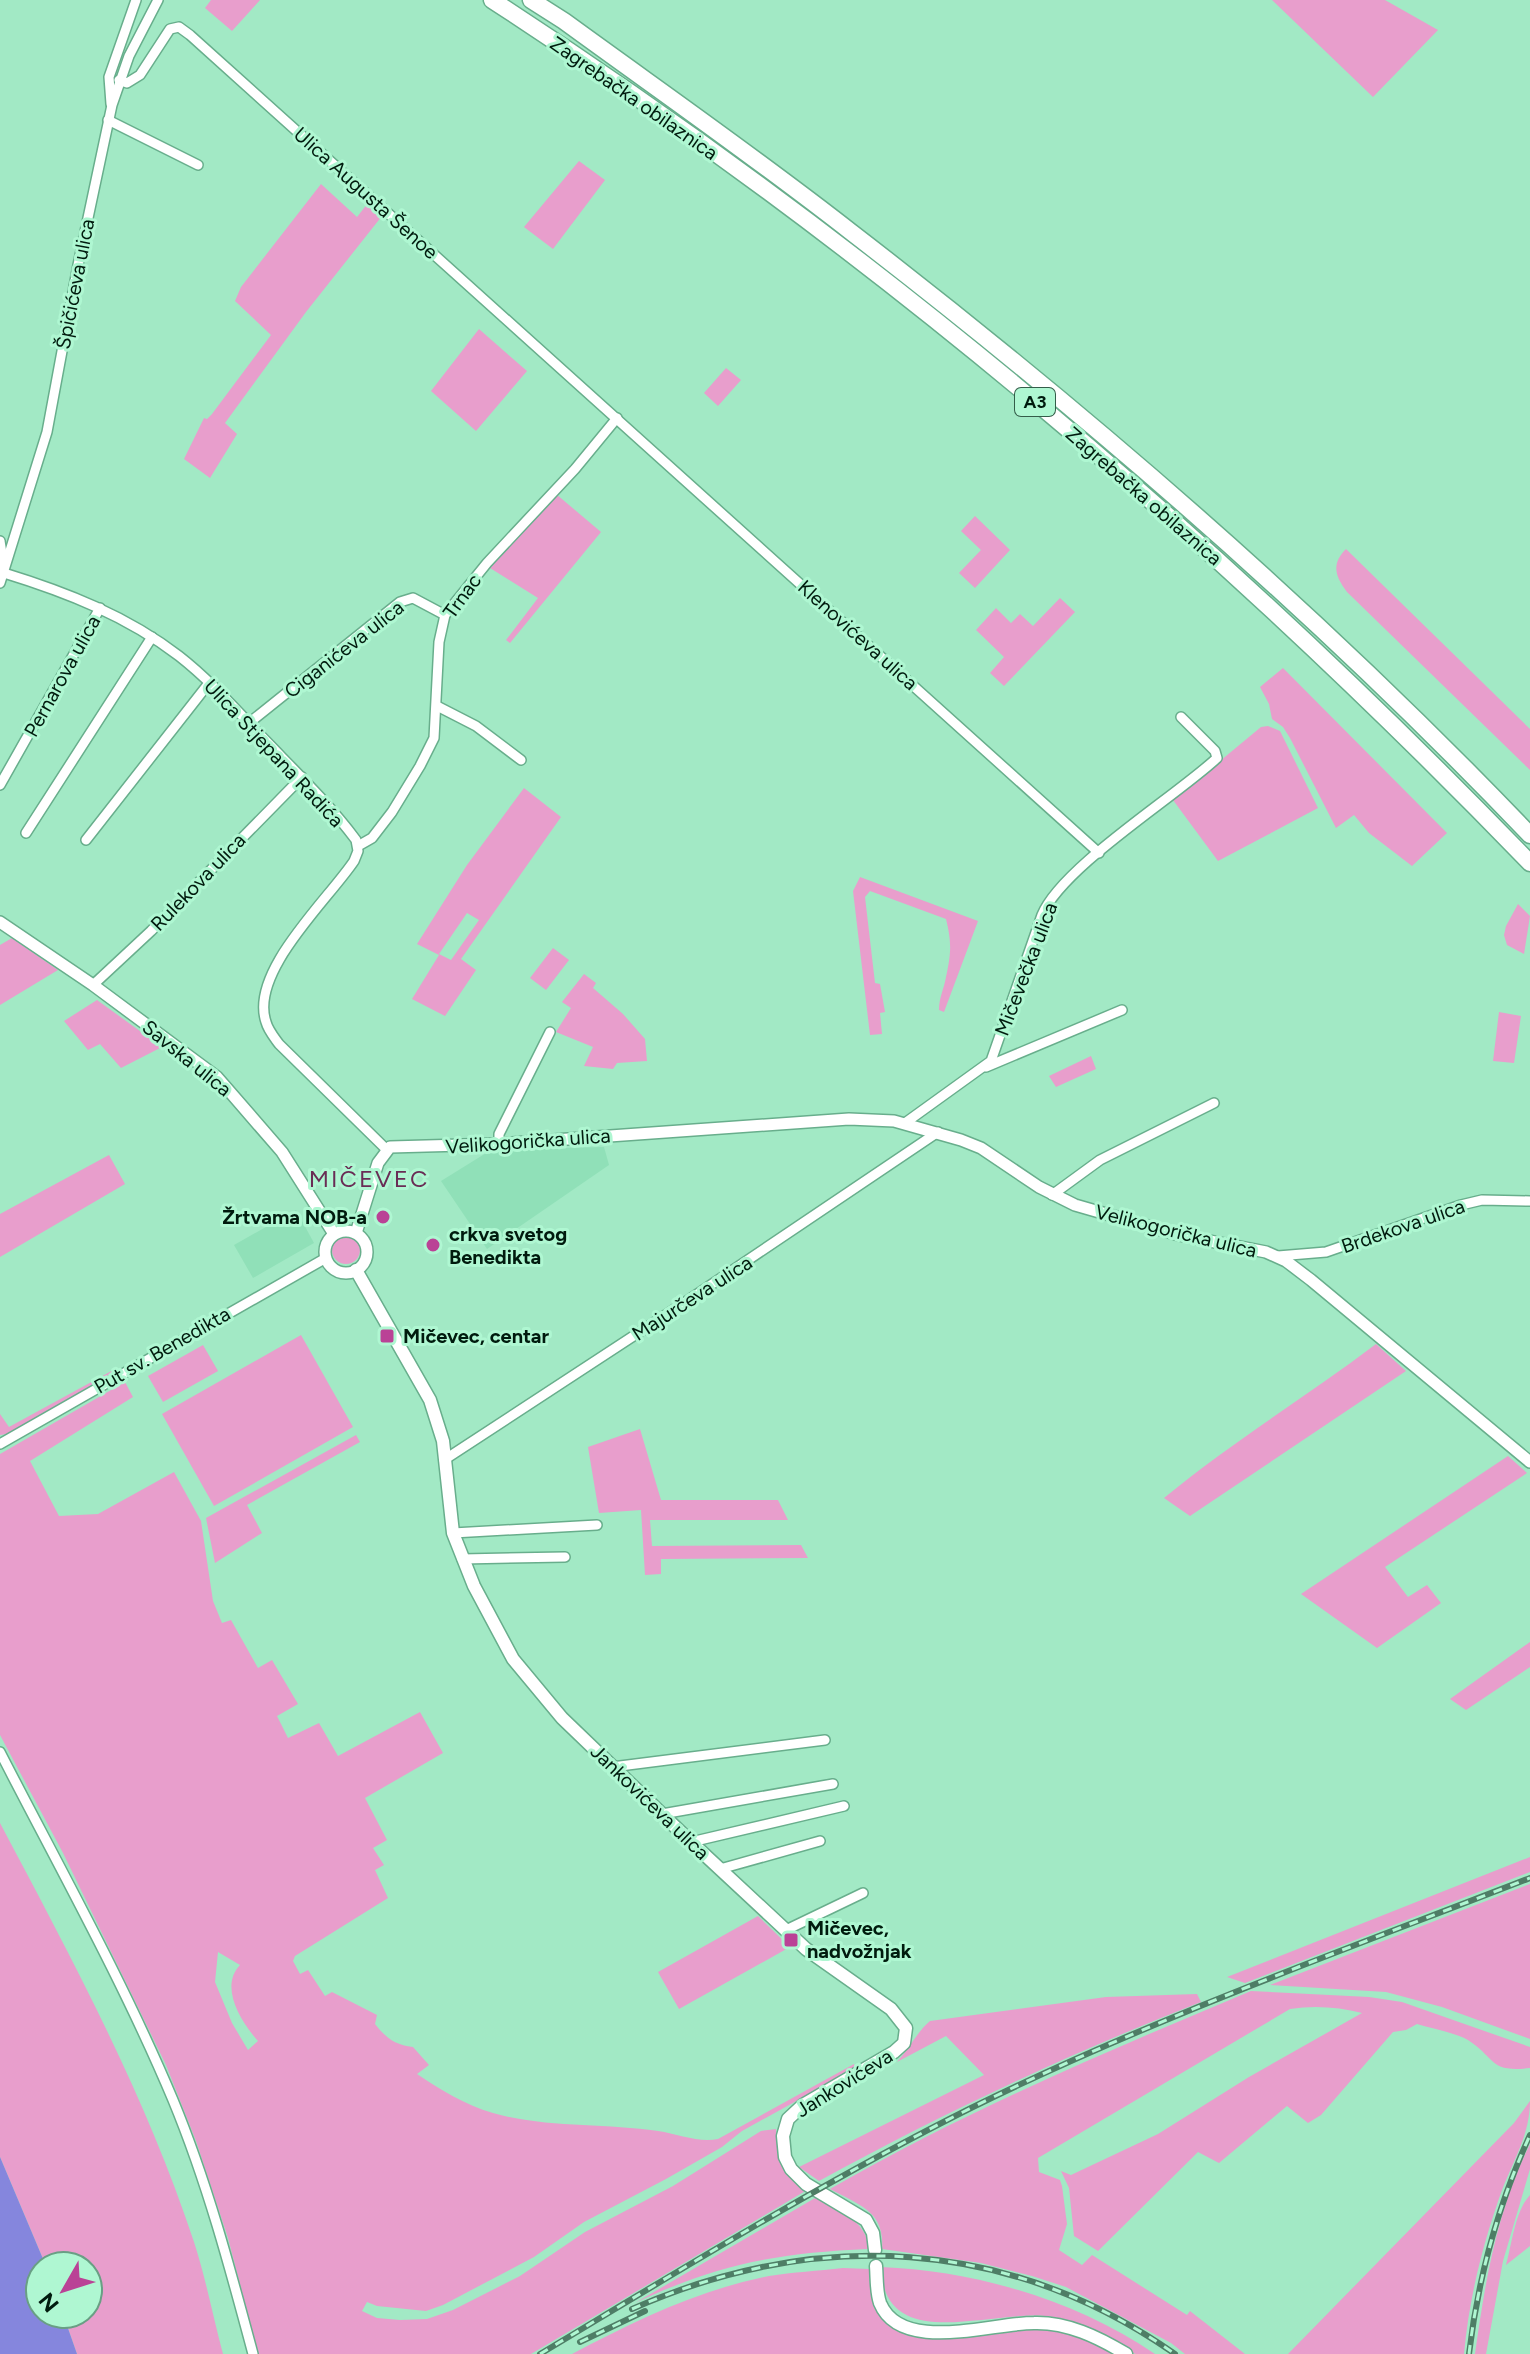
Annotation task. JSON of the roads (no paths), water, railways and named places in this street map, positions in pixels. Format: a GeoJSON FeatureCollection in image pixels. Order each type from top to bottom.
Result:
{"type":"FeatureCollection","features":[{"type":"Feature","properties":{"kind":"highway","name":"Zagrebačka obilaznica"},"geometry":{"type":"LineString","coordinates":[[492,0],[566,48],[781,203],[1036,403],[1276,612],[1377,708],[1530,863]]}},
{"type":"Feature","properties":{"kind":"highway","name":"Zagrebačka obilaznica"},"geometry":{"type":"LineString","coordinates":[[531,0],[577,30],[849,230],[1090,424],[1277,588],[1401,705],[1530,835]]}},
{"type":"Feature","properties":{"kind":"main road","name":"Jankovićeva ulica"},"geometry":{"type":"LineString","coordinates":[[356,1270],[430,1400],[438,1422],[453,1533],[462,1559],[513,1659],[562,1718],[691,1842],[786,1930],[834,1971],[891,2009],[904,2024]]}},
{"type":"Feature","properties":{"kind":"main road","name":"Jankovićeva"},"geometry":{"type":"LineString","coordinates":[[875,2250],[873,2233],[866,2220],[806,2184],[791,2169],[785,2157],[783,2136],[788,2119],[803,2105],[894,2052],[906,2037],[904,2024]]}},
{"type":"Feature","properties":{"kind":"main road"},"geometry":{"type":"LineString","coordinates":[[876,2266],[878,2292],[884,2310],[893,2322],[909,2331],[937,2334],[1049,2323],[1081,2332],[1126,2354]]}},
{"type":"Feature","properties":{"kind":"street"},"geometry":{"type":"LineString","coordinates":[[112,105],[109,77],[136,0]]}},
{"type":"Feature","properties":{"kind":"street","name":"Špičićeva ulica"},"geometry":{"type":"LineString","coordinates":[[2,578],[47,432],[112,105],[129,56],[158,0]]}},
{"type":"Feature","properties":{"kind":"street","name":"Ulica Augusta Šenoe"},"geometry":{"type":"LineString","coordinates":[[119,80],[127,83],[134,81],[164,36],[175,27],[183,29],[617,418]]}},
{"type":"Feature","properties":{"kind":"street"},"geometry":{"type":"LineString","coordinates":[[108,120],[198,165]]}},
{"type":"Feature","properties":{"kind":"street","name":"Trnac"},"geometry":{"type":"LineString","coordinates":[[358,846],[372,838],[392,812],[434,738],[439,642],[445,615],[478,573],[575,469],[617,418]]}},
{"type":"Feature","properties":{"kind":"street","name":"Klenovićeva ulica"},"geometry":{"type":"LineString","coordinates":[[617,418],[1099,853]]}},
{"type":"Feature","properties":{"kind":"street"},"geometry":{"type":"LineString","coordinates":[[0,541],[2,578]]}},
{"type":"Feature","properties":{"kind":"street","name":"Ulica Stjepana Radića"},"geometry":{"type":"LineString","coordinates":[[2,578],[64,593],[100,608],[177,655],[302,777],[352,835],[358,846],[357,856],[342,880],[278,961],[267,987],[264,1012],[266,1024],[279,1044],[386,1149]]}},
{"type":"Feature","properties":{"kind":"street","name":"Ciganićeva ulica"},"geometry":{"type":"LineString","coordinates":[[249,723],[400,602],[413,598],[445,615]]}},
{"type":"Feature","properties":{"kind":"street","name":"Pernarova ulica"},"geometry":{"type":"LineString","coordinates":[[0,785],[100,608]]}},
{"type":"Feature","properties":{"kind":"street"},"geometry":{"type":"LineString","coordinates":[[26,833],[152,637]]}},
{"type":"Feature","properties":{"kind":"street"},"geometry":{"type":"LineString","coordinates":[[86,840],[209,683]]}},
{"type":"Feature","properties":{"kind":"street"},"geometry":{"type":"LineString","coordinates":[[437,706],[476,726],[521,760]]}},
{"type":"Feature","properties":{"kind":"street","name":"Mičevečka ulica"},"geometry":{"type":"LineString","coordinates":[[986,1067],[996,1049],[1047,904],[1053,895],[1099,853],[1217,758],[1215,751],[1181,717]]}},
{"type":"Feature","properties":{"kind":"street","name":"Rulekova ulica"},"geometry":{"type":"LineString","coordinates":[[93,985],[151,931],[302,777]]}},
{"type":"Feature","properties":{"kind":"street","name":"Savska ulica"},"geometry":{"type":"LineString","coordinates":[[0,922],[192,1057],[229,1090],[282,1152],[334,1234]]}},
{"type":"Feature","properties":{"kind":"street"},"geometry":{"type":"LineString","coordinates":[[905,1123],[986,1067],[1122,1010]]}},
{"type":"Feature","properties":{"kind":"street"},"geometry":{"type":"LineString","coordinates":[[499,1144],[499,1134],[550,1032]]}},
{"type":"Feature","properties":{"kind":"street"},"geometry":{"type":"LineString","coordinates":[[1052,1195],[1100,1160],[1214,1103]]}},
{"type":"Feature","properties":{"kind":"street","name":"Velikogorička ulica"},"geometry":{"type":"LineString","coordinates":[[386,1149],[393,1146],[418,1148],[499,1144],[849,1119],[905,1123],[938,1132],[981,1148],[1052,1195],[1091,1211],[1130,1223],[1276,1256],[1311,1280],[1530,1462]]}},
{"type":"Feature","properties":{"kind":"street","name":"Majurčeva ulica"},"geometry":{"type":"LineString","coordinates":[[444,1460],[716,1283],[938,1132]]}},
{"type":"Feature","properties":{"kind":"street"},"geometry":{"type":"LineString","coordinates":[[356,1233],[378,1163],[386,1149]]}},
{"type":"Feature","properties":{"kind":"street","name":"Brdekova ulica"},"geometry":{"type":"LineString","coordinates":[[1276,1256],[1326,1252],[1482,1200],[1530,1201]]}},
{"type":"Feature","properties":{"kind":"street"},"geometry":{"type":"LineString","coordinates":[[345,1231],[356,1233],[367,1249],[364,1262],[356,1270],[337,1271],[326,1258],[327,1243],[334,1234],[345,1231]]}},
{"type":"Feature","properties":{"kind":"street","name":"Put sv. Benedikta"},"geometry":{"type":"LineString","coordinates":[[0,1444],[326,1258]]}},
{"type":"Feature","properties":{"kind":"street"},"geometry":{"type":"LineString","coordinates":[[453,1533],[597,1525]]}},
{"type":"Feature","properties":{"kind":"street"},"geometry":{"type":"LineString","coordinates":[[462,1559],[565,1557]]}},
{"type":"Feature","properties":{"kind":"street"},"geometry":{"type":"LineString","coordinates":[[612,1767],[825,1740]]}},
{"type":"Feature","properties":{"kind":"street"},"geometry":{"type":"LineString","coordinates":[[0,1752],[126,1996],[174,2103],[223,2243],[253,2354]]}},
{"type":"Feature","properties":{"kind":"street"},"geometry":{"type":"LineString","coordinates":[[662,1814],[833,1784]]}},
{"type":"Feature","properties":{"kind":"street"},"geometry":{"type":"LineString","coordinates":[[691,1842],[844,1806]]}},
{"type":"Feature","properties":{"kind":"street"},"geometry":{"type":"LineString","coordinates":[[720,1869],[820,1841]]}},
{"type":"Feature","properties":{"kind":"street"},"geometry":{"type":"LineString","coordinates":[[786,1930],[863,1893]]}},
{"type":"Feature","properties":{"kind":"railway"},"geometry":{"type":"LineString","coordinates":[[540,2354],[807,2196],[971,2108],[1177,2015],[1530,1878]]}},
{"type":"Feature","properties":{"kind":"railway"},"geometry":{"type":"LineString","coordinates":[[1469,2354],[1491,2242],[1508,2188],[1530,2135]]}},
{"type":"Feature","properties":{"kind":"railway"},"geometry":{"type":"LineString","coordinates":[[632,2309],[701,2283],[771,2265],[841,2257],[910,2257],[978,2267],[1046,2286],[1111,2315],[1175,2354]]}},
{"type":"Feature","properties":{"kind":"railway"},"geometry":{"type":"LineString","coordinates":[[580,2342],[645,2311]]}},
{"type":"Feature","properties":{"kind":"place","name":"Žrtvama NOB-a"},"geometry":{"type":"Point","coordinates":[383,1217]}},
{"type":"Feature","properties":{"kind":"place","name":"crkva svetog Benedikta"},"geometry":{"type":"Point","coordinates":[433,1245]}},
{"type":"Feature","properties":{"kind":"place","name":"Mičevec, centar"},"geometry":{"type":"Point","coordinates":[387,1336]}},
{"type":"Feature","properties":{"kind":"place","name":"Mičevec, nadvožnjak"},"geometry":{"type":"Point","coordinates":[791,1940]}},
{"type":"Feature","properties":{"kind":"district","name":"MIČEVEC"},"geometry":{"type":"Point","coordinates":[369,1179]}}]}
